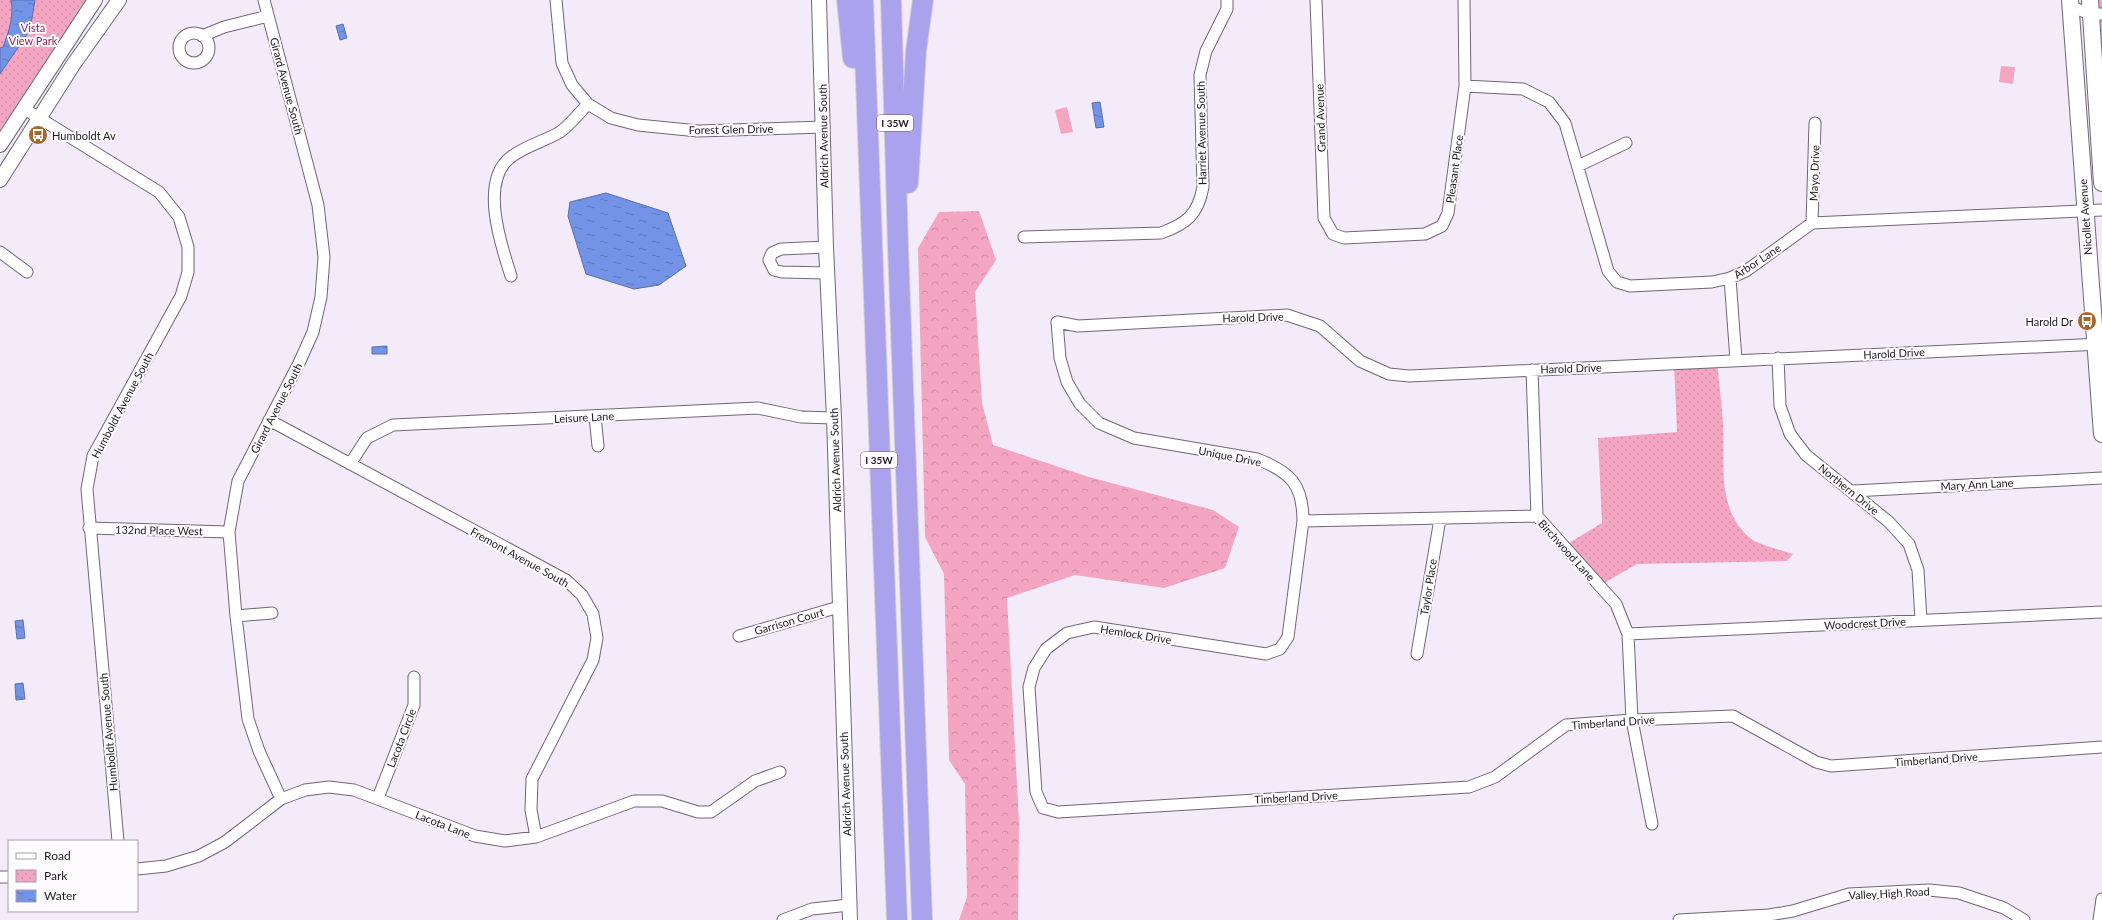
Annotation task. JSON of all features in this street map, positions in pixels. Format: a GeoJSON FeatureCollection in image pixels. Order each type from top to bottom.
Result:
{"type":"FeatureCollection","features":[{"type":"Feature","properties":{"kind":"highway"},"geometry":{"type":"LineString","coordinates":[[847,0],[870,213]]}},
{"type":"Feature","properties":{"kind":"highway","name":"I 35W"},"geometry":{"type":"LineString","coordinates":[[863,0],[897,920]]}},
{"type":"Feature","properties":{"kind":"highway","name":"I 35W"},"geometry":{"type":"LineString","coordinates":[[891,0],[898,246],[922,920]]}},
{"type":"Feature","properties":{"kind":"highway"},"geometry":{"type":"LineString","coordinates":[[898,246],[908,205],[916,51],[923,0]]}},
{"type":"Feature","properties":{"kind":"main road","name":"Nicollet Avenue"},"geometry":{"type":"LineString","coordinates":[[2074,2],[2085,211],[2098,344],[2102,434]]}},
{"type":"Feature","properties":{"kind":"main road","name":"Nicollet Avenue"},"geometry":{"type":"LineString","coordinates":[[2094,9],[2102,183]]}},
{"type":"Feature","properties":{"kind":"street"},"geometry":{"type":"LineString","coordinates":[[0,145],[95,0]]}},
{"type":"Feature","properties":{"kind":"street"},"geometry":{"type":"LineString","coordinates":[[0,180],[40,116],[119,0]]}},
{"type":"Feature","properties":{"kind":"street","name":"Girard Avenue South"},"geometry":{"type":"LineString","coordinates":[[264,0],[318,205],[324,257],[321,297],[313,332],[300,361],[238,481],[229,532],[236,616],[248,719],[259,751],[281,799]]}},
{"type":"Feature","properties":{"kind":"street","name":"Forest Glen Drive"},"geometry":{"type":"LineString","coordinates":[[556,0],[562,63],[572,85],[588,104],[611,118],[638,125],[698,131],[824,127]]}},
{"type":"Feature","properties":{"kind":"street","name":"Aldrich Avenue South"},"geometry":{"type":"LineString","coordinates":[[820,0],[826,247],[834,418],[850,920]]}},
{"type":"Feature","properties":{"kind":"street","name":"Harriet Avenue South"},"geometry":{"type":"LineString","coordinates":[[1024,237],[1161,233],[1181,225],[1193,212],[1201,201],[1203,188],[1200,75],[1206,51],[1227,9],[1227,0]]}},
{"type":"Feature","properties":{"kind":"street","name":"Grand Avenue"},"geometry":{"type":"LineString","coordinates":[[1316,0],[1324,218],[1333,234]]}},
{"type":"Feature","properties":{"kind":"street","name":"Pleasant Place"},"geometry":{"type":"LineString","coordinates":[[1333,234],[1344,238],[1425,234],[1442,226],[1448,213],[1465,86],[1464,0]]}},
{"type":"Feature","properties":{"kind":"street"},"geometry":{"type":"LineString","coordinates":[[2074,2],[2094,9]]}},
{"type":"Feature","properties":{"kind":"street"},"geometry":{"type":"LineString","coordinates":[[202,36],[224,27],[268,16]]}},
{"type":"Feature","properties":{"kind":"street","name":"Arbor Lane"},"geometry":{"type":"LineString","coordinates":[[1465,86],[1522,89],[1549,102],[1565,123],[1608,271],[1616,282],[1630,286],[1712,282],[1730,278],[1746,271],[1812,223]]}},
{"type":"Feature","properties":{"kind":"street"},"geometry":{"type":"LineString","coordinates":[[511,276],[498,239],[494,193],[497,174],[510,157],[561,131],[588,104]]}},
{"type":"Feature","properties":{"kind":"street","name":"Humboldt Avenue South"},"geometry":{"type":"LineString","coordinates":[[23,108],[40,116],[159,192],[179,217],[188,247],[188,272],[181,296],[93,456],[87,489],[89,528],[118,840]]}},
{"type":"Feature","properties":{"kind":"street","name":"Mayo Drive"},"geometry":{"type":"LineString","coordinates":[[1812,223],[1815,123]]}},
{"type":"Feature","properties":{"kind":"street"},"geometry":{"type":"LineString","coordinates":[[1578,166],[1626,143]]}},
{"type":"Feature","properties":{"kind":"street"},"geometry":{"type":"LineString","coordinates":[[1812,223],[2102,210]]}},
{"type":"Feature","properties":{"kind":"street"},"geometry":{"type":"LineString","coordinates":[[826,247],[781,249],[772,253],[769,260],[774,270],[782,272],[827,273]]}},
{"type":"Feature","properties":{"kind":"street"},"geometry":{"type":"LineString","coordinates":[[0,252],[27,272]]}},
{"type":"Feature","properties":{"kind":"street"},"geometry":{"type":"LineString","coordinates":[[1730,278],[1736,360]]}},
{"type":"Feature","properties":{"kind":"street","name":"Harold Drive"},"geometry":{"type":"LineString","coordinates":[[1057,322],[1078,326],[1287,315],[1320,326],[1360,361],[1389,374],[1409,376],[2098,344]]}},
{"type":"Feature","properties":{"kind":"street","name":"Unique Drive"},"geometry":{"type":"LineString","coordinates":[[1057,322],[1060,358],[1066,382],[1080,404],[1099,423],[1134,438],[1257,459],[1273,466],[1290,479],[1301,494],[1303,521]]}},
{"type":"Feature","properties":{"kind":"street","name":"Northern Drive"},"geometry":{"type":"LineString","coordinates":[[1778,358],[1780,406],[1790,434],[1806,455],[1889,522],[1908,544],[1918,570],[1921,620]]}},
{"type":"Feature","properties":{"kind":"street","name":"Birchwood Lane"},"geometry":{"type":"LineString","coordinates":[[1532,370],[1537,516],[1616,604],[1628,634],[1632,720],[1652,824]]}},
{"type":"Feature","properties":{"kind":"street","name":"Leisure Lane"},"geometry":{"type":"LineString","coordinates":[[350,464],[367,438],[393,425],[758,408],[801,417],[834,418]]}},
{"type":"Feature","properties":{"kind":"street"},"geometry":{"type":"LineString","coordinates":[[595,416],[598,446]]}},
{"type":"Feature","properties":{"kind":"street","name":"Fremont Avenue South"},"geometry":{"type":"LineString","coordinates":[[269,420],[566,580],[582,595],[593,614],[597,638],[593,660],[532,779],[531,810],[536,837]]}},
{"type":"Feature","properties":{"kind":"street","name":"Mary Ann Lane"},"geometry":{"type":"LineString","coordinates":[[1853,492],[2102,478]]}},
{"type":"Feature","properties":{"kind":"street"},"geometry":{"type":"LineString","coordinates":[[1303,521],[1537,516]]}},
{"type":"Feature","properties":{"kind":"street","name":"Taylor Place"},"geometry":{"type":"LineString","coordinates":[[1417,654],[1440,519]]}},
{"type":"Feature","properties":{"kind":"street","name":"Hemlock Drive"},"geometry":{"type":"LineString","coordinates":[[1058,812],[1043,808],[1036,792],[1029,687],[1034,668],[1046,649],[1067,633],[1094,627],[1266,654],[1280,649],[1288,637],[1303,521]]}},
{"type":"Feature","properties":{"kind":"street","name":"132nd Place West"},"geometry":{"type":"LineString","coordinates":[[89,528],[229,532]]}},
{"type":"Feature","properties":{"kind":"street","name":"Garrison Court"},"geometry":{"type":"LineString","coordinates":[[739,636],[839,607]]}},
{"type":"Feature","properties":{"kind":"street","name":"Woodcrest Drive"},"geometry":{"type":"LineString","coordinates":[[1628,634],[2102,612]]}},
{"type":"Feature","properties":{"kind":"street"},"geometry":{"type":"LineString","coordinates":[[236,616],[272,613]]}},
{"type":"Feature","properties":{"kind":"street","name":"Lacota Circle"},"geometry":{"type":"LineString","coordinates":[[378,798],[414,705],[414,677]]}},
{"type":"Feature","properties":{"kind":"street","name":"Timberland Drive"},"geometry":{"type":"LineString","coordinates":[[1058,812],[1469,787],[1495,777],[1566,725],[1632,720],[1733,716],[1816,762],[1831,766],[2102,747]]}},
{"type":"Feature","properties":{"kind":"street","name":"Lacota Lane"},"geometry":{"type":"LineString","coordinates":[[138,869],[166,866],[199,856],[225,842],[281,799],[305,790],[329,787],[354,790],[475,836],[505,840],[536,837],[634,801],[662,801],[698,812],[711,812],[755,781],[780,772]]}},
{"type":"Feature","properties":{"kind":"street","name":"Valley High Road"},"geometry":{"type":"LineString","coordinates":[[1679,920],[1770,917],[1849,894],[1928,890],[1959,893],[2004,908],[2024,920]]}},
{"type":"Feature","properties":{"kind":"street"},"geometry":{"type":"LineString","coordinates":[[2099,920],[2102,899]]}},
{"type":"Feature","properties":{"kind":"street"},"geometry":{"type":"LineString","coordinates":[[783,920],[812,909],[849,905]]}},
{"type":"Feature","properties":{"kind":"green space","name":"Vista View Park"},"geometry":{"type":"Polygon","coordinates":[[[0,0],[96,0],[0,140],[0,0]]]}},
{"type":"Feature","properties":{"kind":"green space"},"geometry":{"type":"Polygon","coordinates":[[[2095,0],[2102,0],[2102,93],[2095,0]]]}},
{"type":"Feature","properties":{"kind":"green space"},"geometry":{"type":"Polygon","coordinates":[[[2001,66],[2015,67],[2013,84],[1999,82],[2001,66]]]}},
{"type":"Feature","properties":{"kind":"green space"},"geometry":{"type":"Polygon","coordinates":[[[1067,107],[1073,132],[1061,134],[1055,110],[1067,107]]]}},
{"type":"Feature","properties":{"kind":"green space"},"geometry":{"type":"Polygon","coordinates":[[[979,211],[996,260],[975,292],[982,403],[993,445],[1089,477],[1213,510],[1239,527],[1225,568],[1164,588],[1075,575],[1007,598],[1019,822],[1018,920],[959,920],[967,897],[965,784],[949,760],[944,574],[925,537],[918,248],[939,212],[979,211]]]}},
{"type":"Feature","properties":{"kind":"green space"},"geometry":{"type":"Polygon","coordinates":[[[1717,362],[1723,418],[1724,486],[1732,514],[1739,527],[1754,541],[1793,554],[1787,561],[1637,564],[1599,586],[1564,546],[1602,523],[1598,438],[1677,432],[1674,364],[1717,362]]]}},
{"type":"Feature","properties":{"kind":"water"},"geometry":{"type":"Polygon","coordinates":[[[11,0],[35,0],[30,30],[0,74],[0,48],[3,47],[10,24],[12,12],[11,0]]]}},
{"type":"Feature","properties":{"kind":"water"},"geometry":{"type":"Polygon","coordinates":[[[343,24],[347,38],[340,40],[336,26],[343,24]]]}},
{"type":"Feature","properties":{"kind":"water"},"geometry":{"type":"Polygon","coordinates":[[[1100,102],[1104,127],[1096,128],[1092,103],[1100,102]]]}},
{"type":"Feature","properties":{"kind":"water"},"geometry":{"type":"Polygon","coordinates":[[[606,193],[668,213],[686,266],[659,285],[634,289],[586,274],[568,216],[570,202],[606,193]]]}},
{"type":"Feature","properties":{"kind":"water"},"geometry":{"type":"Polygon","coordinates":[[[387,346],[387,354],[372,354],[372,347],[387,346]]]}},
{"type":"Feature","properties":{"kind":"water"},"geometry":{"type":"Polygon","coordinates":[[[23,620],[25,638],[17,639],[15,621],[23,620]]]}},
{"type":"Feature","properties":{"kind":"water"},"geometry":{"type":"Polygon","coordinates":[[[23,683],[25,699],[16,700],[15,684],[23,683]]]}},
{"type":"Feature","properties":{"kind":"place","name":"Humboldt Av"},"geometry":{"type":"Point","coordinates":[38,135]}},
{"type":"Feature","properties":{"kind":"place","name":"Harold Dr"},"geometry":{"type":"Point","coordinates":[2087,321]}}]}
